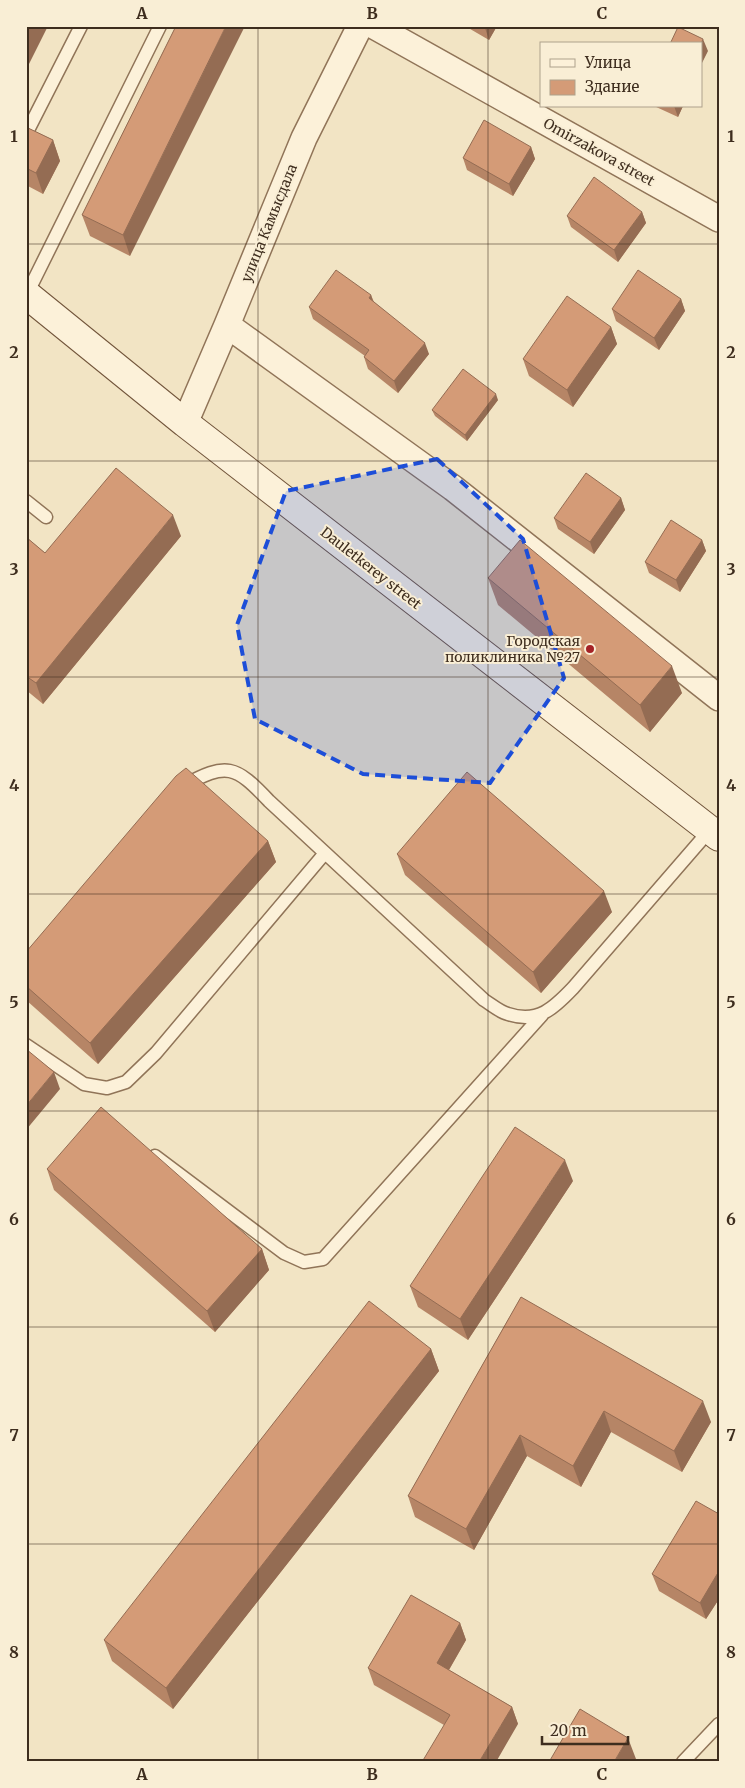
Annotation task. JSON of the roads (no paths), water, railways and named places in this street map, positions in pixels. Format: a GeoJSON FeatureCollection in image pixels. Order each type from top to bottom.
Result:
{"type":"FeatureCollection","features":[{"type":"Feature","properties":{"kind":"main road","name":"Dauletkerey street"},"geometry":{"type":"LineString","coordinates":[[27,294],[185,423],[714,834]]}},
{"type":"Feature","properties":{"kind":"street","name":"улица Камысдала"},"geometry":{"type":"LineString","coordinates":[[185,423],[304,138],[360,26]]}},
{"type":"Feature","properties":{"kind":"street","name":"Omirzakova street"},"geometry":{"type":"LineString","coordinates":[[374,26],[719,219]]}},
{"type":"Feature","properties":{"kind":"street"},"geometry":{"type":"LineString","coordinates":[[227,325],[453,488],[719,698]]}},
{"type":"Feature","properties":{"kind":"lane"},"geometry":{"type":"LineString","coordinates":[[26,134],[81,26]]}},
{"type":"Feature","properties":{"kind":"lane"},"geometry":{"type":"LineString","coordinates":[[27,294],[160,26]]}},
{"type":"Feature","properties":{"kind":"lane"},"geometry":{"type":"LineString","coordinates":[[26,501],[46,517]]}},
{"type":"Feature","properties":{"kind":"lane"},"geometry":{"type":"LineString","coordinates":[[176,794],[182,786],[206,773],[220,769],[234,771],[253,783],[325,853],[484,1000],[508,1014],[527,1017],[542,1015]]}},
{"type":"Feature","properties":{"kind":"lane"},"geometry":{"type":"LineString","coordinates":[[144,1148],[284,1252],[304,1262],[323,1259],[542,1015],[556,1006],[714,834]]}},
{"type":"Feature","properties":{"kind":"lane"},"geometry":{"type":"LineString","coordinates":[[26,1045],[84,1084],[107,1088],[126,1082],[156,1053],[325,853]]}},
{"type":"Feature","properties":{"kind":"lane"},"geometry":{"type":"LineString","coordinates":[[683,1762],[719,1724]]}},
{"type":"Feature","properties":{"kind":"place","name":"Городская поликлиника №27"},"geometry":{"type":"Point","coordinates":[590,649]}}]}
